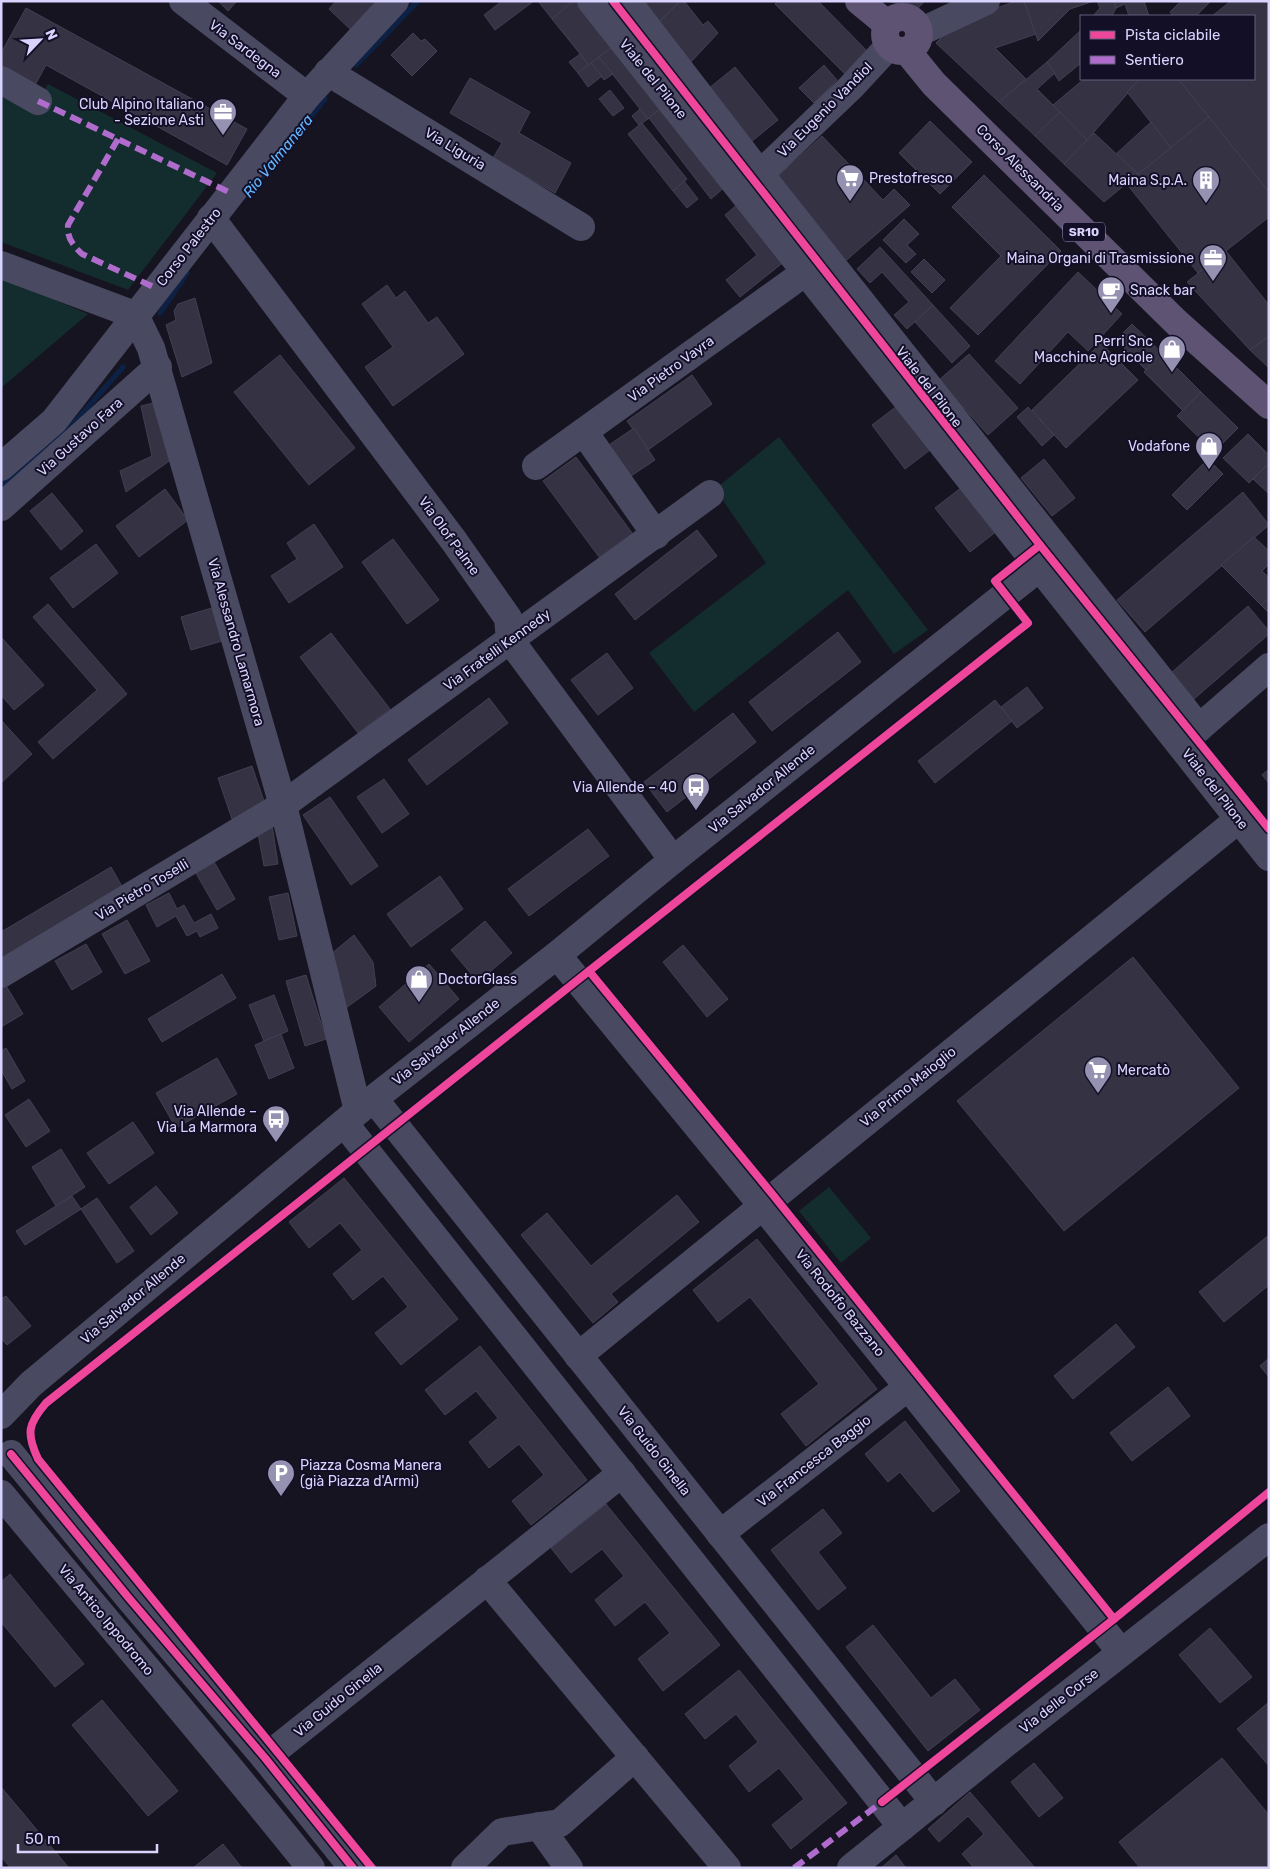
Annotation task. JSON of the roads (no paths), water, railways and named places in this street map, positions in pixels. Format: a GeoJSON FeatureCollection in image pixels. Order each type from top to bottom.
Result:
{"type":"FeatureCollection","features":[{"type":"Feature","properties":{"kind":"main road","name":"Corso Alessandria"},"geometry":{"type":"LineString","coordinates":[[859,1],[901,38],[934,84],[1176,322],[1269,404]]}},
{"type":"Feature","properties":{"kind":"street","name":"Via Sardegna"},"geometry":{"type":"LineString","coordinates":[[183,1],[307,96]]}},
{"type":"Feature","properties":{"kind":"street","name":"Corso Palestro"},"geometry":{"type":"LineString","coordinates":[[1,467],[54,421],[307,96],[395,1]]}},
{"type":"Feature","properties":{"kind":"street","name":"Viale del Pilone"},"geometry":{"type":"LineString","coordinates":[[591,1],[1040,567],[1190,736]]}},
{"type":"Feature","properties":{"kind":"street","name":"Viale del Pilone"},"geometry":{"type":"LineString","coordinates":[[627,1],[1190,736],[1239,819],[1269,857]]}},
{"type":"Feature","properties":{"kind":"street"},"geometry":{"type":"LineString","coordinates":[[901,38],[986,1]]}},
{"type":"Feature","properties":{"kind":"street","name":"Via Eugenio Vandiol"},"geometry":{"type":"LineString","coordinates":[[760,174],[901,38]]}},
{"type":"Feature","properties":{"kind":"street","name":"Via Liguria"},"geometry":{"type":"LineString","coordinates":[[328,72],[581,227]]}},
{"type":"Feature","properties":{"kind":"street"},"geometry":{"type":"LineString","coordinates":[[1,80],[38,100]]}},
{"type":"Feature","properties":{"kind":"street","name":"Via Olof Palme"},"geometry":{"type":"LineString","coordinates":[[211,218],[454,541],[508,618],[510,640],[673,860]]}},
{"type":"Feature","properties":{"kind":"street"},"geometry":{"type":"LineString","coordinates":[[1,265],[135,316]]}},
{"type":"Feature","properties":{"kind":"street","name":"Via Pietro Vayra"},"geometry":{"type":"LineString","coordinates":[[536,466],[807,271]]}},
{"type":"Feature","properties":{"kind":"street","name":"Via Alessandro Lamarmora"},"geometry":{"type":"LineString","coordinates":[[135,316],[158,367],[283,805],[358,1111]]}},
{"type":"Feature","properties":{"kind":"street","name":"Via Gustavo Fara"},"geometry":{"type":"LineString","coordinates":[[1,507],[158,367]]}},
{"type":"Feature","properties":{"kind":"street"},"geometry":{"type":"LineString","coordinates":[[584,432],[656,535]]}},
{"type":"Feature","properties":{"kind":"street","name":"Via Fratelli Kennedy"},"geometry":{"type":"LineString","coordinates":[[283,805],[710,494]]}},
{"type":"Feature","properties":{"kind":"street","name":"Via Salvador Allende"},"geometry":{"type":"LineString","coordinates":[[1,1415],[31,1384],[358,1111],[558,955],[673,860],[1040,567]]}},
{"type":"Feature","properties":{"kind":"street"},"geometry":{"type":"LineString","coordinates":[[1190,736],[1269,667]]}},
{"type":"Feature","properties":{"kind":"street","name":"Via Pietro Toselli"},"geometry":{"type":"LineString","coordinates":[[1,974],[283,805]]}},
{"type":"Feature","properties":{"kind":"street","name":"Via Primo Maioglio"},"geometry":{"type":"LineString","coordinates":[[578,1356],[1239,819]]}},
{"type":"Feature","properties":{"kind":"street","name":"Via Rodolfo Bazzano"},"geometry":{"type":"LineString","coordinates":[[558,955],[762,1205],[1121,1652]]}},
{"type":"Feature","properties":{"kind":"street"},"geometry":{"type":"LineString","coordinates":[[358,1111],[622,1473],[902,1827]]}},
{"type":"Feature","properties":{"kind":"street","name":"Via Guido Ginella"},"geometry":{"type":"LineString","coordinates":[[358,1111],[578,1356],[934,1802]]}},
{"type":"Feature","properties":{"kind":"street","name":"Via Francesca Baggio"},"geometry":{"type":"LineString","coordinates":[[720,1534],[908,1387]]}},
{"type":"Feature","properties":{"kind":"street"},"geometry":{"type":"LineString","coordinates":[[1,1415],[12,1428],[14,1446],[6,1459],[128,1597],[265,1758],[343,1864]]}},
{"type":"Feature","properties":{"kind":"street","name":"Via Guido Ginella"},"geometry":{"type":"LineString","coordinates":[[265,1758],[622,1473]]}},
{"type":"Feature","properties":{"kind":"street","name":"Via Antico Ippodromo"},"geometry":{"type":"LineString","coordinates":[[1,1494],[99,1613],[212,1745],[311,1868]]}},
{"type":"Feature","properties":{"kind":"street","name":"Via delle Corse"},"geometry":{"type":"LineString","coordinates":[[851,1868],[1121,1652],[1269,1537]]}},
{"type":"Feature","properties":{"kind":"street"},"geometry":{"type":"LineString","coordinates":[[487,1580],[727,1868]]}},
{"type":"Feature","properties":{"kind":"street"},"geometry":{"type":"LineString","coordinates":[[212,1745],[236,1724]]}},
{"type":"Feature","properties":{"kind":"street"},"geometry":{"type":"LineString","coordinates":[[466,1868],[502,1832],[560,1823],[635,1757]]}},
{"type":"Feature","properties":{"kind":"street"},"geometry":{"type":"LineString","coordinates":[[538,1826],[569,1868]]}},
{"type":"Feature","properties":{"kind":"waterway","name":"Rio Valmanera"},"geometry":{"type":"LineString","coordinates":[[356,65],[418,1]]}},
{"type":"Feature","properties":{"kind":"waterway","name":"Rio Valmanera"},"geometry":{"type":"LineString","coordinates":[[249,192],[325,99]]}},
{"type":"Feature","properties":{"kind":"waterway","name":"Rio Valmanera"},"geometry":{"type":"LineString","coordinates":[[160,313],[187,273]]}},
{"type":"Feature","properties":{"kind":"waterway","name":"Rio Valmanera"},"geometry":{"type":"LineString","coordinates":[[1,487],[74,423],[123,367]]}},
{"type":"Feature","properties":{"kind":"place","name":"Club Alpino Italiano - Sezione Asti"},"geometry":{"type":"Point","coordinates":[223,136]}},
{"type":"Feature","properties":{"kind":"place","name":"Prestofresco"},"geometry":{"type":"Point","coordinates":[850,202]}},
{"type":"Feature","properties":{"kind":"place","name":"Maina S.p.A."},"geometry":{"type":"Point","coordinates":[1206,204]}},
{"type":"Feature","properties":{"kind":"place","name":"Maina Organi di Trasmissione"},"geometry":{"type":"Point","coordinates":[1213,282]}},
{"type":"Feature","properties":{"kind":"place","name":"Snack bar"},"geometry":{"type":"Point","coordinates":[1111,314]}},
{"type":"Feature","properties":{"kind":"place","name":"Perri Snc Macchine Agricole"},"geometry":{"type":"Point","coordinates":[1172,373]}},
{"type":"Feature","properties":{"kind":"place","name":"Vodafone"},"geometry":{"type":"Point","coordinates":[1209,470]}},
{"type":"Feature","properties":{"kind":"place","name":"Via Allende – 40"},"geometry":{"type":"Point","coordinates":[696,811]}},
{"type":"Feature","properties":{"kind":"place","name":"DoctorGlass"},"geometry":{"type":"Point","coordinates":[419,1003]}},
{"type":"Feature","properties":{"kind":"place","name":"Mercatò"},"geometry":{"type":"Point","coordinates":[1098,1094]}},
{"type":"Feature","properties":{"kind":"place","name":"Via Allende – Via La Marmora"},"geometry":{"type":"Point","coordinates":[276,1143]}},
{"type":"Feature","properties":{"kind":"place","name":"Piazza Cosma Manera (già Piazza d'Armi)"},"geometry":{"type":"Point","coordinates":[281,1497]}}]}
